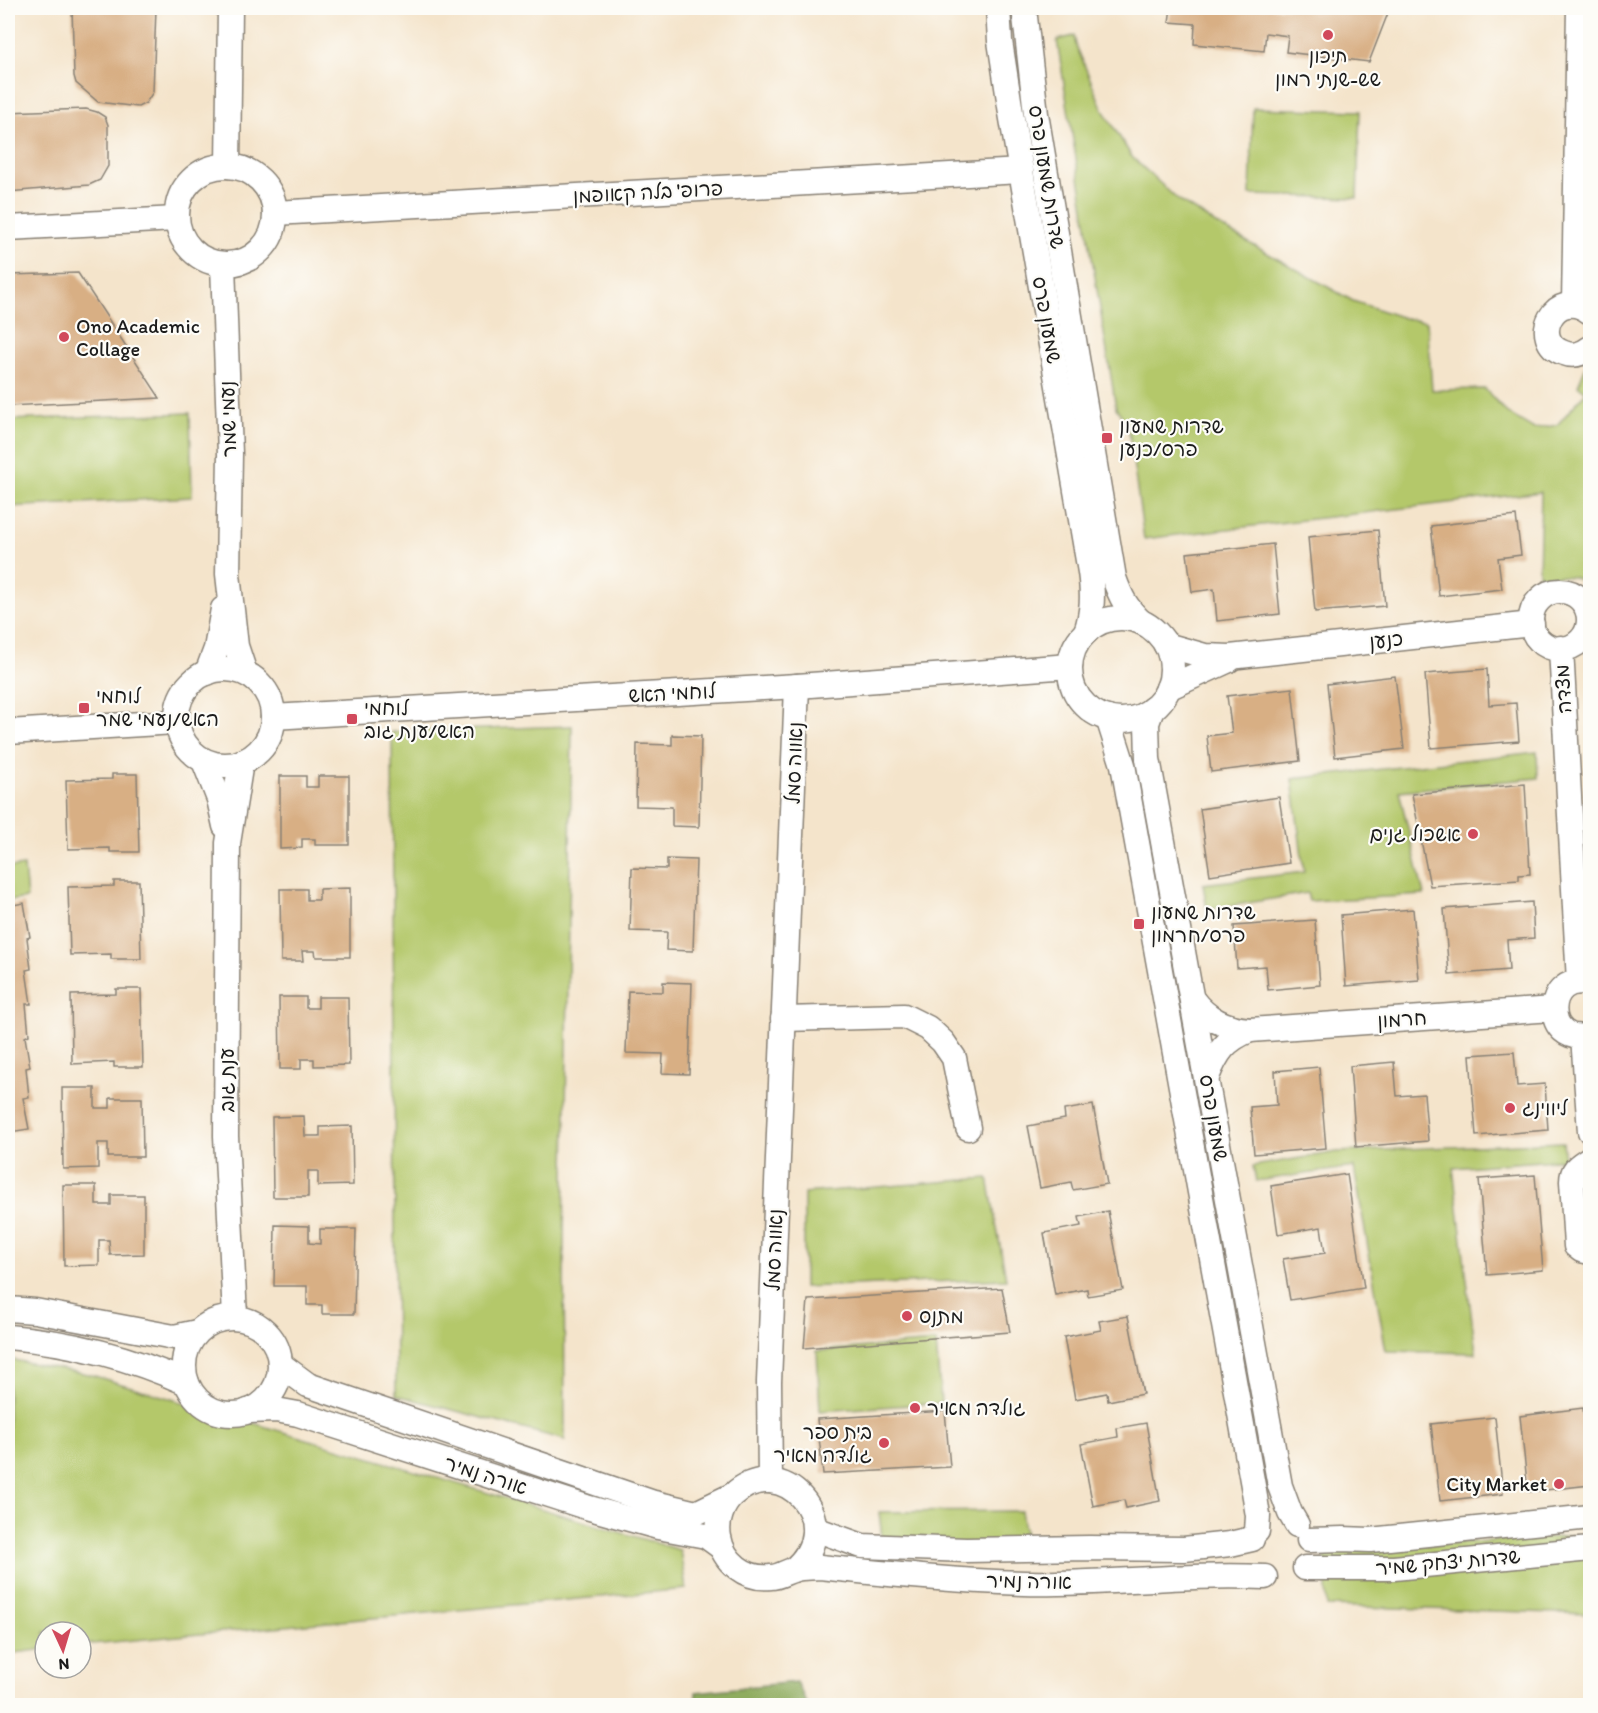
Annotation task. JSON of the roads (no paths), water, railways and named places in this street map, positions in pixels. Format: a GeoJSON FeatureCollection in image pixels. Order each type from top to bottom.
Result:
{"type":"FeatureCollection","features":[{"type":"Feature","properties":{"kind":"street"},"geometry":{"type":"LineString","coordinates":[[228,166],[230,8]]}},
{"type":"Feature","properties":{"kind":"street","name":"שמעון פרס"},"geometry":{"type":"LineString","coordinates":[[998,8],[1003,59],[1090,572],[1093,600],[1092,615],[1086,632]]}},
{"type":"Feature","properties":{"kind":"street","name":"שדרות שמעון פרס"},"geometry":{"type":"LineString","coordinates":[[1024,8],[1036,114],[1114,578],[1126,608],[1141,622]]}},
{"type":"Feature","properties":{"kind":"street"},"geometry":{"type":"LineString","coordinates":[[1580,8],[1582,308],[1558,309],[1552,315],[1547,331],[1549,339],[1560,352],[1568,355],[1584,353],[1590,348]]}},
{"type":"Feature","properties":{"kind":"street"},"geometry":{"type":"LineString","coordinates":[[228,166],[242,169],[255,176],[269,192],[275,213],[271,233],[260,250],[237,263],[223,265],[196,255],[186,245],[179,232],[176,219],[177,205],[190,181],[214,167],[228,166]]}},
{"type":"Feature","properties":{"kind":"street","name":"פרופ' בלה קאופמן"},"geometry":{"type":"LineString","coordinates":[[275,213],[1022,171]]}},
{"type":"Feature","properties":{"kind":"street"},"geometry":{"type":"LineString","coordinates":[[8,228],[176,219]]}},
{"type":"Feature","properties":{"kind":"street","name":"נעמי שמר"},"geometry":{"type":"LineString","coordinates":[[223,265],[230,454],[228,574],[236,646],[245,673]]}},
{"type":"Feature","properties":{"kind":"street","name":"נעמי שמר"},"geometry":{"type":"LineString","coordinates":[[207,673],[216,649],[228,574]]}},
{"type":"Feature","properties":{"kind":"street"},"geometry":{"type":"LineString","coordinates":[[1558,591],[1567,592],[1583,601],[1590,618],[1581,639],[1569,647],[1561,648],[1545,644],[1534,632],[1532,624],[1535,606],[1549,593],[1558,591]]}},
{"type":"Feature","properties":{"kind":"street"},"geometry":{"type":"LineString","coordinates":[[1127,618],[1141,622],[1154,629],[1170,653],[1172,668],[1165,695],[1152,709],[1132,718],[1120,720],[1096,713],[1085,705],[1077,694],[1070,666],[1072,655],[1086,632],[1106,620],[1127,618]]}},
{"type":"Feature","properties":{"kind":"street","name":"כנען"},"geometry":{"type":"LineString","coordinates":[[1166,645],[1205,656],[1240,656],[1532,624]]}},
{"type":"Feature","properties":{"kind":"street","name":"מצדה"},"geometry":{"type":"LineString","coordinates":[[1561,648],[1585,983]]}},
{"type":"Feature","properties":{"kind":"street","name":"כנען"},"geometry":{"type":"LineString","coordinates":[[1168,688],[1240,656]]}},
{"type":"Feature","properties":{"kind":"street","name":"לוחמי האש"},"geometry":{"type":"LineString","coordinates":[[273,717],[797,686],[1070,666]]}},
{"type":"Feature","properties":{"kind":"street"},"geometry":{"type":"LineString","coordinates":[[228,669],[245,673],[260,683],[267,693],[273,717],[268,739],[261,749],[241,762],[222,765],[204,761],[185,745],[176,722],[177,708],[182,695],[201,675],[228,669]]}},
{"type":"Feature","properties":{"kind":"street","name":"נאווה סמל"},"geometry":{"type":"LineString","coordinates":[[770,1481],[769,1383],[797,686]]}},
{"type":"Feature","properties":{"kind":"street","name":"שמעון פרס"},"geometry":{"type":"LineString","coordinates":[[1152,709],[1147,723],[1148,759],[1207,1077],[1244,1296],[1280,1486],[1303,1533]]}},
{"type":"Feature","properties":{"kind":"street","name":"שמעון פרס"},"geometry":{"type":"LineString","coordinates":[[1108,718],[1118,744],[1125,776],[1256,1506],[1254,1535]]}},
{"type":"Feature","properties":{"kind":"street"},"geometry":{"type":"LineString","coordinates":[[8,732],[176,722]]}},
{"type":"Feature","properties":{"kind":"street","name":"ענת גוב"},"geometry":{"type":"LineString","coordinates":[[204,761],[219,799],[228,843]]}},
{"type":"Feature","properties":{"kind":"street","name":"ענת גוב"},"geometry":{"type":"LineString","coordinates":[[235,1317],[226,1136],[228,843],[241,762]]}},
{"type":"Feature","properties":{"kind":"street"},"geometry":{"type":"LineString","coordinates":[[1585,983],[1564,987],[1553,1009],[1559,1026],[1574,1036],[1587,1036],[1590,1131]]}},
{"type":"Feature","properties":{"kind":"street","name":"חרמון"},"geometry":{"type":"LineString","coordinates":[[1192,999],[1208,1017],[1221,1024],[1235,1029],[1250,1030],[1553,1009]]}},
{"type":"Feature","properties":{"kind":"street"},"geometry":{"type":"LineString","coordinates":[[783,1019],[904,1016],[928,1028],[943,1042],[954,1058],[968,1128]]}},
{"type":"Feature","properties":{"kind":"street","name":"חרמון"},"geometry":{"type":"LineString","coordinates":[[1207,1077],[1215,1058],[1226,1043],[1250,1030]]}},
{"type":"Feature","properties":{"kind":"street"},"geometry":{"type":"LineString","coordinates":[[1590,1158],[1577,1166],[1572,1173],[1576,1246],[1590,1252]]}},
{"type":"Feature","properties":{"kind":"street"},"geometry":{"type":"LineString","coordinates":[[8,1309],[35,1311],[174,1337],[197,1332]]}},
{"type":"Feature","properties":{"kind":"street"},"geometry":{"type":"LineString","coordinates":[[235,1317],[258,1324],[267,1332],[279,1352],[281,1365],[275,1388],[268,1398],[259,1406],[236,1414],[212,1410],[193,1394],[184,1371],[184,1357],[197,1332],[208,1324],[235,1317]]}},
{"type":"Feature","properties":{"kind":"street"},"geometry":{"type":"LineString","coordinates":[[8,1337],[110,1354],[154,1368],[187,1383]]}},
{"type":"Feature","properties":{"kind":"street","name":"אורה נמיר"},"geometry":{"type":"LineString","coordinates":[[281,1365],[308,1385],[654,1503],[696,1513],[731,1496]]}},
{"type":"Feature","properties":{"kind":"street","name":"אורה נמיר"},"geometry":{"type":"LineString","coordinates":[[248,1411],[276,1410],[298,1414],[586,1507],[658,1527],[706,1536],[721,1547]]}},
{"type":"Feature","properties":{"kind":"street"},"geometry":{"type":"LineString","coordinates":[[770,1481],[782,1484],[801,1496],[813,1516],[815,1529],[810,1551],[803,1562],[794,1570],[770,1578],[746,1574],[731,1563],[721,1547],[718,1535],[723,1508],[731,1496],[743,1487],[756,1482],[770,1481]]}},
{"type":"Feature","properties":{"kind":"street","name":"שדרות יצחק שמיר"},"geometry":{"type":"LineString","coordinates":[[1303,1533],[1343,1539],[1370,1540],[1590,1517]]}},
{"type":"Feature","properties":{"kind":"street"},"geometry":{"type":"LineString","coordinates":[[1280,1520],[1303,1533],[1311,1550],[1310,1560],[1299,1575],[1282,1581],[1265,1577],[1258,1572],[1250,1557],[1254,1535],[1272,1521],[1280,1520]]}},
{"type":"Feature","properties":{"kind":"street","name":"אורה נמיר"},"geometry":{"type":"LineString","coordinates":[[815,1529],[862,1546],[966,1550],[1184,1549],[1230,1544],[1254,1535]]}},
{"type":"Feature","properties":{"kind":"street","name":"שדרות יצחק שמיר"},"geometry":{"type":"LineString","coordinates":[[1305,1569],[1394,1568],[1590,1549]]}},
{"type":"Feature","properties":{"kind":"street","name":"אורה נמיר"},"geometry":{"type":"LineString","coordinates":[[794,1570],[820,1568],[1024,1583],[1141,1581],[1229,1575],[1265,1577]]}},
{"type":"Feature","properties":{"kind":"place","name":"תיכון שש-שנתי רמון"},"geometry":{"type":"Point","coordinates":[1328,35]}},
{"type":"Feature","properties":{"kind":"place","name":"Ono Academic Collage"},"geometry":{"type":"Point","coordinates":[64,337]}},
{"type":"Feature","properties":{"kind":"place","name":"שדרות שמעון פרס/כנען"},"geometry":{"type":"Point","coordinates":[1107,438]}},
{"type":"Feature","properties":{"kind":"place","name":"לוחמי האש/נעמי שמר"},"geometry":{"type":"Point","coordinates":[84,708]}},
{"type":"Feature","properties":{"kind":"place","name":"לוחמי האש/ענת גוב"},"geometry":{"type":"Point","coordinates":[352,719]}},
{"type":"Feature","properties":{"kind":"place","name":"אשכול גנים"},"geometry":{"type":"Point","coordinates":[1473,834]}},
{"type":"Feature","properties":{"kind":"place","name":"שדרות שמעון פרס/חרמון"},"geometry":{"type":"Point","coordinates":[1139,924]}},
{"type":"Feature","properties":{"kind":"place","name":"ליווינג"},"geometry":{"type":"Point","coordinates":[1510,1108]}},
{"type":"Feature","properties":{"kind":"place","name":"מתנס"},"geometry":{"type":"Point","coordinates":[907,1316]}},
{"type":"Feature","properties":{"kind":"place","name":"גולדה מאיר"},"geometry":{"type":"Point","coordinates":[915,1408]}},
{"type":"Feature","properties":{"kind":"place","name":"בית ספר גולדה מאיר"},"geometry":{"type":"Point","coordinates":[884,1443]}},
{"type":"Feature","properties":{"kind":"place","name":"City Market"},"geometry":{"type":"Point","coordinates":[1559,1484]}}]}
